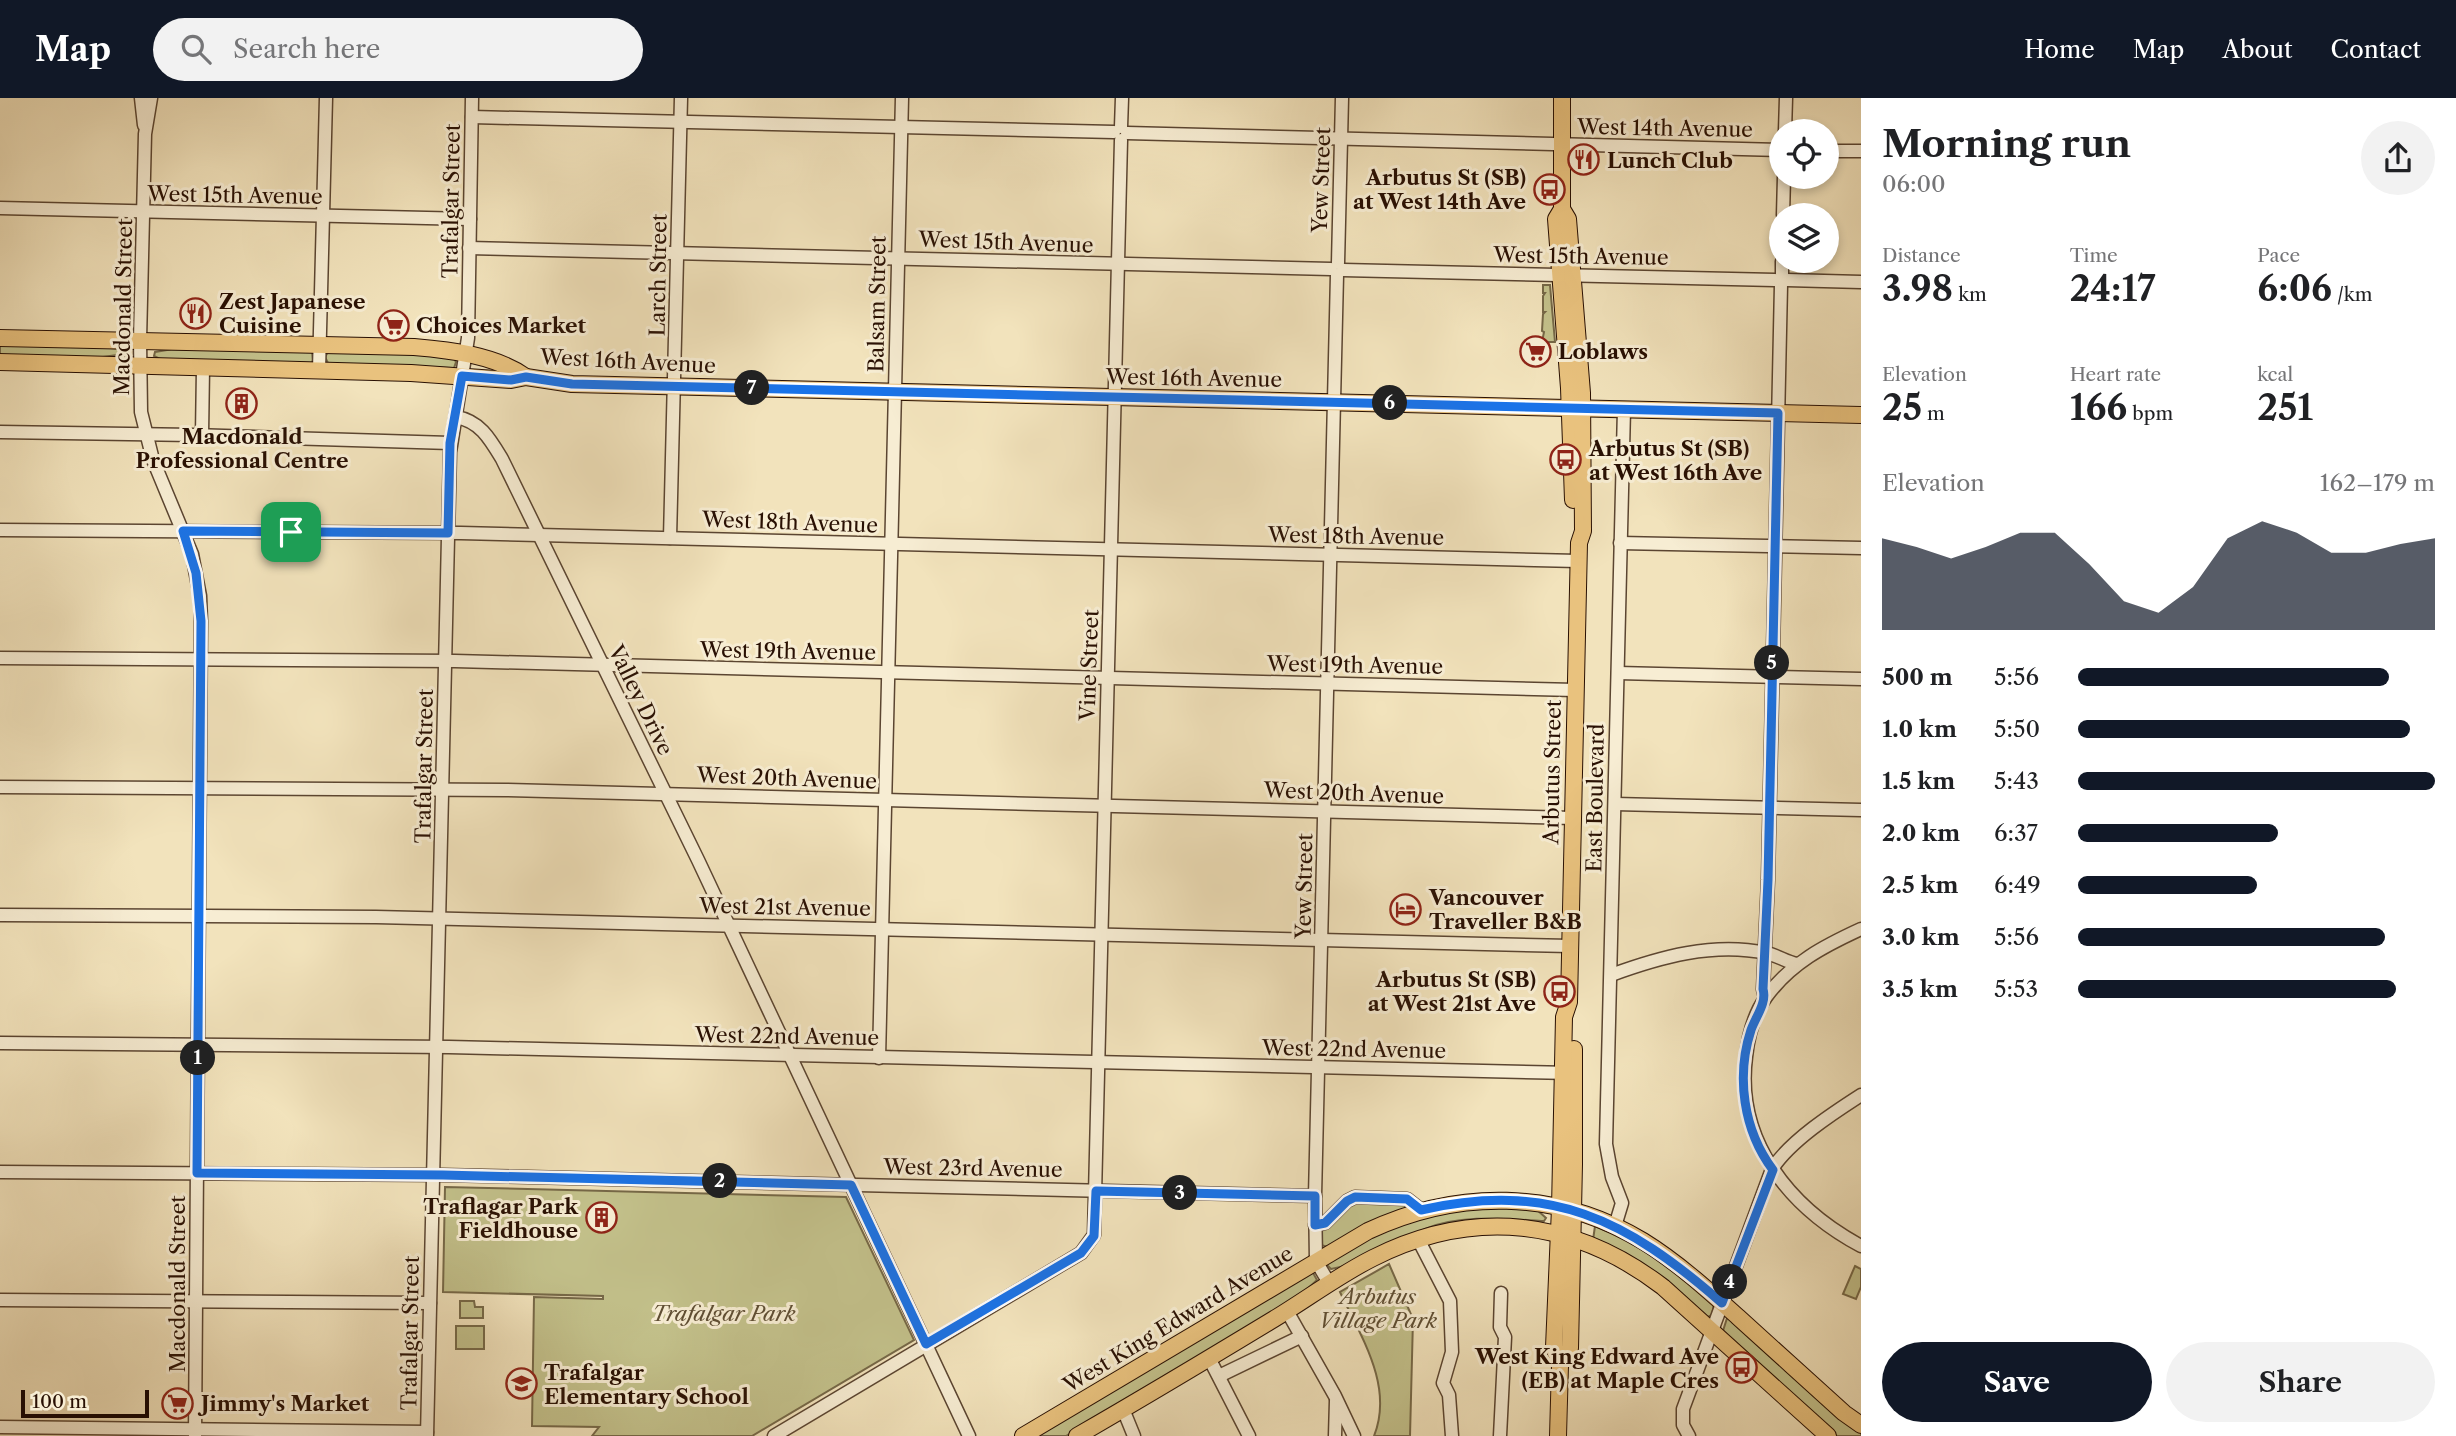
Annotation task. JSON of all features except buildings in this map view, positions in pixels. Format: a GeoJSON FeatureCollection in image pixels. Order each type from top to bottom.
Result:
{"type":"FeatureCollection","features":[{"type":"Feature","properties":{"kind":"main road","name":"Arbutus Street"},"geometry":{"type":"LineString","coordinates":[[1558,1436],[1560,1365],[1554,1347],[1567,1210],[1568,1073],[1564,1017],[1569,1002],[1579,543],[1574,531],[1576,408],[1566,275],[1556,219],[1562,209],[1562,98]]}},
{"type":"Feature","properties":{"kind":"main road","name":"West 16th Avenue"},"geometry":{"type":"LineString","coordinates":[[0,338],[414,347],[465,354],[514,368],[526,377]]}},
{"type":"Feature","properties":{"kind":"main road","name":"West 16th Avenue"},"geometry":{"type":"LineString","coordinates":[[0,362],[319,370],[511,380],[526,377],[572,384],[1861,415]]}},
{"type":"Feature","properties":{"kind":"main road","name":"West King Edward Avenue"},"geometry":{"type":"LineString","coordinates":[[1023,1436],[1368,1231],[1421,1210],[1462,1202],[1498,1199],[1536,1202],[1567,1210],[1615,1226],[1643,1241],[1722,1303],[1844,1413],[1861,1425]]}},
{"type":"Feature","properties":{"kind":"main road"},"geometry":{"type":"LineString","coordinates":[[1077,1436],[1372,1258],[1418,1239],[1453,1229],[1488,1226],[1519,1227],[1566,1237],[1616,1256],[1645,1273],[1828,1436]]}},
{"type":"Feature","properties":{"kind":"street","name":"Macdonald Street"},"geometry":{"type":"LineString","coordinates":[[141,98],[145,134],[141,412],[153,460],[192,554],[200,596],[195,1433]]}},
{"type":"Feature","properties":{"kind":"street","name":"Macdonald Street"},"geometry":{"type":"LineString","coordinates":[[145,134],[151,98]]}},
{"type":"Feature","properties":{"kind":"street"},"geometry":{"type":"LineString","coordinates":[[319,370],[326,98]]}},
{"type":"Feature","properties":{"kind":"street","name":"Trafalgar Street"},"geometry":{"type":"LineString","coordinates":[[427,1434],[450,443],[465,354],[472,98]]}},
{"type":"Feature","properties":{"kind":"street","name":"Larch Street"},"geometry":{"type":"LineString","coordinates":[[670,538],[681,98]]}},
{"type":"Feature","properties":{"kind":"street","name":"Balsam Street"},"geometry":{"type":"LineString","coordinates":[[879,1058],[902,98]]}},
{"type":"Feature","properties":{"kind":"street","name":"Vine Street"},"geometry":{"type":"LineString","coordinates":[[774,1436],[1081,1253],[1094,1236],[1122,98]]}},
{"type":"Feature","properties":{"kind":"street","name":"Yew Street"},"geometry":{"type":"LineString","coordinates":[[1329,1283],[1316,1261],[1315,1196],[1342,98]]}},
{"type":"Feature","properties":{"kind":"street"},"geometry":{"type":"LineString","coordinates":[[1785,119],[1786,98]]}},
{"type":"Feature","properties":{"kind":"street","name":"West 14th Avenue"},"geometry":{"type":"LineString","coordinates":[[472,117],[1769,150]]}},
{"type":"Feature","properties":{"kind":"street"},"geometry":{"type":"LineString","coordinates":[[1839,151],[1861,151]]}},
{"type":"Feature","properties":{"kind":"street","name":"West 15th Avenue"},"geometry":{"type":"LineString","coordinates":[[0,208],[470,219]]}},
{"type":"Feature","properties":{"kind":"street","name":"West 15th Avenue"},"geometry":{"type":"LineString","coordinates":[[469,248],[1566,275],[1781,276],[1861,282]]}},
{"type":"Feature","properties":{"kind":"street"},"geometry":{"type":"LineString","coordinates":[[1765,998],[1763,989],[1781,276]]}},
{"type":"Feature","properties":{"kind":"street"},"geometry":{"type":"LineString","coordinates":[[202,435],[203,368]]}},
{"type":"Feature","properties":{"kind":"street","name":"East Boulevard"},"geometry":{"type":"LineString","coordinates":[[1615,1226],[1622,1203],[1612,1177],[1606,1144],[1624,409]]}},
{"type":"Feature","properties":{"kind":"street","name":"Valley Drive"},"geometry":{"type":"LineString","coordinates":[[456,417],[470,420],[487,435],[502,459],[729,925],[969,1436]]}},
{"type":"Feature","properties":{"kind":"street"},"geometry":{"type":"LineString","coordinates":[[0,432],[450,443]]}},
{"type":"Feature","properties":{"kind":"street","name":"West 18th Avenue"},"geometry":{"type":"LineString","coordinates":[[0,530],[537,534],[1578,561]]}},
{"type":"Feature","properties":{"kind":"street"},"geometry":{"type":"LineString","coordinates":[[1620,543],[1861,548]]}},
{"type":"Feature","properties":{"kind":"street","name":"West 19th Avenue"},"geometry":{"type":"LineString","coordinates":[[0,658],[446,661],[1575,690]]}},
{"type":"Feature","properties":{"kind":"street"},"geometry":{"type":"LineString","coordinates":[[1618,673],[1861,678]]}},
{"type":"Feature","properties":{"kind":"street","name":"West 20th Avenue"},"geometry":{"type":"LineString","coordinates":[[0,787],[665,794],[1573,818]]}},
{"type":"Feature","properties":{"kind":"street"},"geometry":{"type":"LineString","coordinates":[[1615,804],[1861,810]]}},
{"type":"Feature","properties":{"kind":"street","name":"West 21st Avenue"},"geometry":{"type":"LineString","coordinates":[[0,915],[440,918],[1570,946]]}},
{"type":"Feature","properties":{"kind":"street"},"geometry":{"type":"LineString","coordinates":[[1861,929],[1818,949],[1797,964],[1765,998],[1747,1044],[1744,1094],[1749,1125],[1773,1170],[1823,1222],[1861,1246]]}},
{"type":"Feature","properties":{"kind":"street"},"geometry":{"type":"LineString","coordinates":[[1611,975],[1658,959],[1687,953],[1727,950],[1764,953],[1797,964]]}},
{"type":"Feature","properties":{"kind":"street","name":"West 22nd Avenue"},"geometry":{"type":"LineString","coordinates":[[0,1043],[436,1047],[1568,1073]]}},
{"type":"Feature","properties":{"kind":"street"},"geometry":{"type":"LineString","coordinates":[[1689,1436],[1683,1425],[1682,1409],[1773,1170],[1778,1161],[1800,1141],[1861,1095]]}},
{"type":"Feature","properties":{"kind":"street","name":"West 23rd Avenue"},"geometry":{"type":"LineString","coordinates":[[0,1172],[433,1175],[1315,1196]]}},
{"type":"Feature","properties":{"kind":"street"},"geometry":{"type":"LineString","coordinates":[[1315,1225],[1325,1223],[1347,1201],[1355,1197],[1407,1199],[1421,1210]]}},
{"type":"Feature","properties":{"kind":"street"},"geometry":{"type":"LineString","coordinates":[[1418,1239],[1450,1301],[1452,1352],[1443,1383],[1449,1395],[1452,1436]]}},
{"type":"Feature","properties":{"kind":"street"},"geometry":{"type":"LineString","coordinates":[[1500,1436],[1505,1337],[1500,1327],[1501,1293]]}},
{"type":"Feature","properties":{"kind":"street"},"geometry":{"type":"LineString","coordinates":[[0,1300],[430,1303]]}},
{"type":"Feature","properties":{"kind":"street"},"geometry":{"type":"LineString","coordinates":[[1287,1311],[1336,1397],[1354,1436]]}},
{"type":"Feature","properties":{"kind":"street"},"geometry":{"type":"LineString","coordinates":[[1219,1376],[1302,1336]]}},
{"type":"Feature","properties":{"kind":"street"},"geometry":{"type":"LineString","coordinates":[[1209,1358],[1249,1436]]}},
{"type":"Feature","properties":{"kind":"street"},"geometry":{"type":"LineString","coordinates":[[1335,1436],[1336,1397]]}},
{"type":"Feature","properties":{"kind":"street"},"geometry":{"type":"LineString","coordinates":[[1123,1409],[1134,1436]]}},
{"type":"Feature","properties":{"kind":"street"},"geometry":{"type":"LineString","coordinates":[[0,1427],[33,1432],[427,1434]]}},
{"type":"Feature","properties":{"kind":"green space"},"geometry":{"type":"Polygon","coordinates":[[[1543,285],[1550,285],[1555,342],[1542,342],[1545,312],[1543,285]]]}},
{"type":"Feature","properties":{"kind":"green space"},"geometry":{"type":"Polygon","coordinates":[[[0,341],[127,351],[124,354],[103,357],[0,358],[0,341]]]}},
{"type":"Feature","properties":{"kind":"green space"},"geometry":{"type":"Polygon","coordinates":[[[173,349],[312,351],[313,360],[312,363],[162,360],[154,356],[155,352],[173,349]]]}},
{"type":"Feature","properties":{"kind":"green space"},"geometry":{"type":"Polygon","coordinates":[[[421,351],[454,358],[454,368],[329,365],[325,357],[328,352],[421,351]]]}},
{"type":"Feature","properties":{"kind":"green space","name":"Trafalgar Park"},"geometry":{"type":"Polygon","coordinates":[[[445,1187],[846,1197],[914,1340],[752,1436],[592,1436],[599,1427],[532,1426],[534,1297],[603,1299],[603,1296],[443,1292],[445,1187]]]}},
{"type":"Feature","properties":{"kind":"green space"},"geometry":{"type":"Polygon","coordinates":[[[1402,1201],[1412,1206],[1328,1247],[1321,1245],[1321,1232],[1350,1203],[1402,1201]]]}},
{"type":"Feature","properties":{"kind":"green space"},"geometry":{"type":"Polygon","coordinates":[[[1462,1206],[1536,1209],[1546,1218],[1544,1221],[1468,1219],[1439,1224],[1356,1262],[1331,1269],[1327,1265],[1376,1232],[1462,1206]]]}},
{"type":"Feature","properties":{"kind":"green space"},"geometry":{"type":"Polygon","coordinates":[[[1595,1226],[1643,1250],[1687,1281],[1714,1304],[1712,1315],[1708,1317],[1593,1240],[1595,1226]]]}},
{"type":"Feature","properties":{"kind":"green space","name":"Arbutus Village Park"},"geometry":{"type":"Polygon","coordinates":[[[1389,1264],[1413,1319],[1410,1436],[1374,1436],[1379,1417],[1378,1380],[1365,1344],[1340,1292],[1389,1264]]]}},
{"type":"Feature","properties":{"kind":"green space"},"geometry":{"type":"Polygon","coordinates":[[[1855,1266],[1861,1269],[1861,1287],[1856,1299],[1843,1294],[1855,1266]]]}},
{"type":"Feature","properties":{"kind":"green space"},"geometry":{"type":"Polygon","coordinates":[[[1312,1271],[1317,1280],[1301,1295],[1066,1436],[1031,1436],[1312,1271]]]}},
{"type":"Feature","properties":{"kind":"green space"},"geometry":{"type":"Polygon","coordinates":[[[460,1301],[474,1301],[475,1307],[483,1307],[483,1318],[460,1318],[460,1301]]]}},
{"type":"Feature","properties":{"kind":"green space"},"geometry":{"type":"Polygon","coordinates":[[[1728,1315],[1861,1430],[1861,1436],[1837,1436],[1722,1334],[1728,1315]]]}},
{"type":"Feature","properties":{"kind":"green space"},"geometry":{"type":"Polygon","coordinates":[[[456,1326],[484,1326],[484,1349],[456,1349],[456,1326]]]}},
{"type":"Feature","properties":{"kind":"place","name":"Lunch Club"},"geometry":{"type":"Point","coordinates":[1584,160]}},
{"type":"Feature","properties":{"kind":"place","name":"Arbutus St (SB) at West 14th Ave"},"geometry":{"type":"Point","coordinates":[1549,189]}},
{"type":"Feature","properties":{"kind":"place","name":"Zest Japanese Cuisine"},"geometry":{"type":"Point","coordinates":[196,313]}},
{"type":"Feature","properties":{"kind":"place","name":"Choices Market"},"geometry":{"type":"Point","coordinates":[393,325]}},
{"type":"Feature","properties":{"kind":"place","name":"Loblaws"},"geometry":{"type":"Point","coordinates":[1535,351]}},
{"type":"Feature","properties":{"kind":"place","name":"Macdonald Professional Centre"},"geometry":{"type":"Point","coordinates":[242,404]}},
{"type":"Feature","properties":{"kind":"place","name":"Arbutus St (SB) at West 16th Ave"},"geometry":{"type":"Point","coordinates":[1566,460]}},
{"type":"Feature","properties":{"kind":"place","name":"Vancouver Traveller B&B"},"geometry":{"type":"Point","coordinates":[1406,909]}},
{"type":"Feature","properties":{"kind":"place","name":"Arbutus St (SB) at West 21st Ave"},"geometry":{"type":"Point","coordinates":[1559,991]}},
{"type":"Feature","properties":{"kind":"place","name":"Traflagar Park Fieldhouse"},"geometry":{"type":"Point","coordinates":[601,1218]}},
{"type":"Feature","properties":{"kind":"place","name":"West King Edward Ave (EB) at Maple Cres"},"geometry":{"type":"Point","coordinates":[1742,1368]}},
{"type":"Feature","properties":{"kind":"place","name":"Trafalgar Elementary School"},"geometry":{"type":"Point","coordinates":[521,1384]}},
{"type":"Feature","properties":{"kind":"place","name":"Jimmy's Market"},"geometry":{"type":"Point","coordinates":[178,1403]}},
{"type":"Feature","properties":{"kind":"route"},"geometry":{"type":"LineString","coordinates":[[462,376],[511,380],[526,377],[572,384],[1778,413],[1768,880],[1763,989],[1765,998],[1747,1044],[1744,1068],[1744,1094],[1749,1125],[1773,1170],[1722,1303],[1689,1274],[1643,1241],[1597,1218],[1536,1202],[1480,1200],[1421,1210],[1407,1199],[1362,1196],[1351,1198],[1325,1223],[1315,1225],[1315,1196],[1096,1191],[1094,1236],[1081,1253],[926,1344],[851,1185],[443,1175],[197,1173],[201,621],[196,573],[183,531],[291,532],[448,533],[450,443],[462,376]]}}]}
